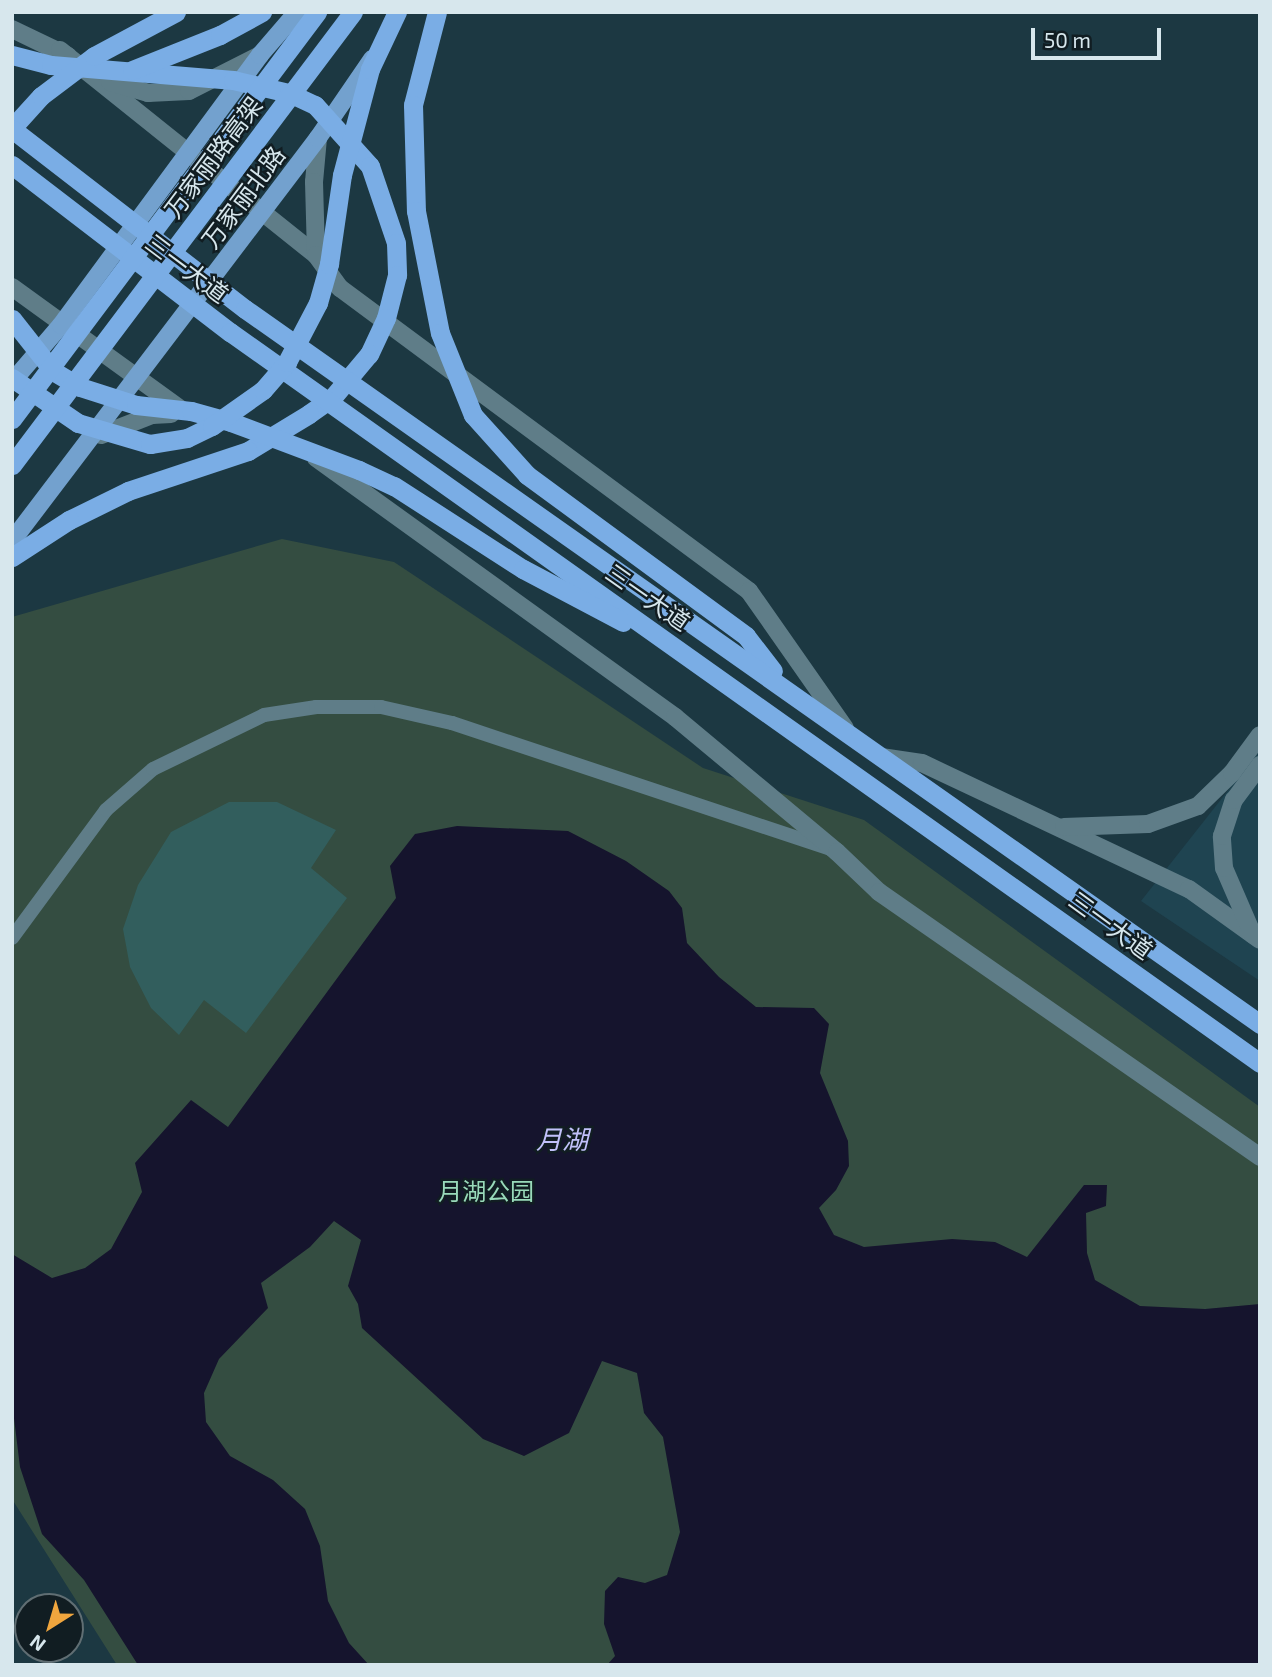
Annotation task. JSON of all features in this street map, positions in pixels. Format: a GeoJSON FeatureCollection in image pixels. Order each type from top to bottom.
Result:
{"type":"FeatureCollection","features":[{"type":"Feature","properties":{"kind":"highway"},"geometry":{"type":"LineString","coordinates":[[12,129],[41,96],[94,56],[176,12]]}},
{"type":"Feature","properties":{"kind":"highway"},"geometry":{"type":"LineString","coordinates":[[128,72],[220,35],[262,12]]}},
{"type":"Feature","properties":{"kind":"highway","name":"万家丽路高架"},"geometry":{"type":"LineString","coordinates":[[12,419],[317,12]]}},
{"type":"Feature","properties":{"kind":"highway","name":"万家丽路高架"},"geometry":{"type":"LineString","coordinates":[[12,465],[353,12]]}},
{"type":"Feature","properties":{"kind":"highway"},"geometry":{"type":"LineString","coordinates":[[12,380],[78,424],[150,444],[187,438],[212,426],[262,390],[288,362],[318,303],[329,264],[342,175],[370,69],[397,12]]}},
{"type":"Feature","properties":{"kind":"highway"},"geometry":{"type":"LineString","coordinates":[[437,12],[422,61],[411,136],[416,211],[440,333],[473,415],[527,475],[746,636],[784,686]]}},
{"type":"Feature","properties":{"kind":"highway"},"geometry":{"type":"LineString","coordinates":[[12,55],[51,65],[233,80],[289,93],[315,105],[370,166],[384,198],[396,243],[395,291],[369,354],[333,397],[248,451],[128,491],[69,520],[12,557]]}},
{"type":"Feature","properties":{"kind":"highway","name":"三一大道"},"geometry":{"type":"LineString","coordinates":[[12,129],[90,192],[245,309],[845,728],[881,757],[1260,1024]]}},
{"type":"Feature","properties":{"kind":"highway","name":"三一大道"},"geometry":{"type":"LineString","coordinates":[[12,165],[230,332],[1260,1063]]}},
{"type":"Feature","properties":{"kind":"highway"},"geometry":{"type":"LineString","coordinates":[[12,318],[53,371],[80,387],[136,405],[191,411],[231,422],[394,486],[523,569],[700,664]]}},
{"type":"Feature","properties":{"kind":"main road"},"geometry":{"type":"LineString","coordinates":[[12,380],[61,325],[260,55],[297,12]]}},
{"type":"Feature","properties":{"kind":"main road","name":"万家丽北路"},"geometry":{"type":"LineString","coordinates":[[12,541],[318,138],[407,12]]}},
{"type":"Feature","properties":{"kind":"main road"},"geometry":{"type":"LineString","coordinates":[[12,29],[60,50],[119,87],[148,93],[189,91],[260,55]]}},
{"type":"Feature","properties":{"kind":"main road"},"geometry":{"type":"LineString","coordinates":[[60,50],[316,255],[351,297],[749,591],[845,728]]}},
{"type":"Feature","properties":{"kind":"main road"},"geometry":{"type":"LineString","coordinates":[[316,255],[314,183],[318,138]]}},
{"type":"Feature","properties":{"kind":"main road"},"geometry":{"type":"LineString","coordinates":[[12,287],[186,413]]}},
{"type":"Feature","properties":{"kind":"main road"},"geometry":{"type":"LineString","coordinates":[[88,440],[152,415],[186,413],[225,418],[298,446],[675,717],[837,852],[878,892],[1260,1157]]}},
{"type":"Feature","properties":{"kind":"main road"},"geometry":{"type":"LineString","coordinates":[[1057,827],[1148,824],[1198,806],[1260,735]]}},
{"type":"Feature","properties":{"kind":"main road"},"geometry":{"type":"LineString","coordinates":[[881,757],[922,763],[1189,889],[1256,937]]}},
{"type":"Feature","properties":{"kind":"main road"},"geometry":{"type":"LineString","coordinates":[[1256,937],[1224,868],[1222,836],[1234,800],[1260,765]]}},
{"type":"Feature","properties":{"kind":"street"},"geometry":{"type":"LineString","coordinates":[[12,937],[106,810],[153,769],[264,715],[316,707],[381,707],[452,723],[837,852]]}},
{"type":"Feature","properties":{"kind":"shaded area"},"geometry":{"type":"Polygon","coordinates":[[[1260,750],[1260,981],[1141,901],[1260,750]]]}},
{"type":"Feature","properties":{"kind":"green space","name":"月湖公园"},"geometry":{"type":"Polygon","coordinates":[[[282,539],[394,562],[703,768],[864,820],[1260,1107],[1260,1665],[117,1665],[84,1613],[84,1593],[71,1593],[12,1499],[12,617],[282,539]]]}},
{"type":"Feature","properties":{"kind":"water","name":"月湖"},"geometry":{"type":"Polygon","coordinates":[[[457,826],[568,831],[626,861],[669,891],[682,908],[687,943],[719,977],[756,1007],[814,1008],[829,1024],[820,1073],[848,1141],[849,1166],[836,1190],[819,1208],[834,1235],[864,1247],[952,1239],[995,1242],[1027,1257],[1084,1185],[1107,1185],[1106,1206],[1086,1213],[1087,1253],[1095,1280],[1140,1306],[1205,1309],[1260,1304],[1260,1665],[607,1665],[615,1656],[604,1624],[605,1591],[618,1577],[645,1583],[667,1575],[680,1532],[663,1437],[644,1413],[637,1373],[602,1361],[569,1433],[524,1456],[483,1439],[362,1328],[358,1304],[348,1286],[361,1240],[334,1221],[310,1247],[261,1283],[268,1308],[219,1359],[204,1393],[206,1422],[230,1456],[273,1480],[305,1509],[320,1546],[328,1601],[349,1643],[369,1665],[138,1665],[84,1580],[42,1534],[20,1467],[12,1402],[12,1254],[52,1278],[85,1268],[111,1249],[142,1192],[135,1163],[191,1100],[228,1127],[396,898],[390,866],[415,834],[457,826]]]}},
{"type":"Feature","properties":{"kind":"building"},"geometry":{"type":"Polygon","coordinates":[[[229,802],[277,802],[336,830],[311,868],[347,898],[246,1033],[204,1000],[179,1035],[151,1008],[130,967],[123,929],[138,885],[171,832],[229,802]]]}}]}
